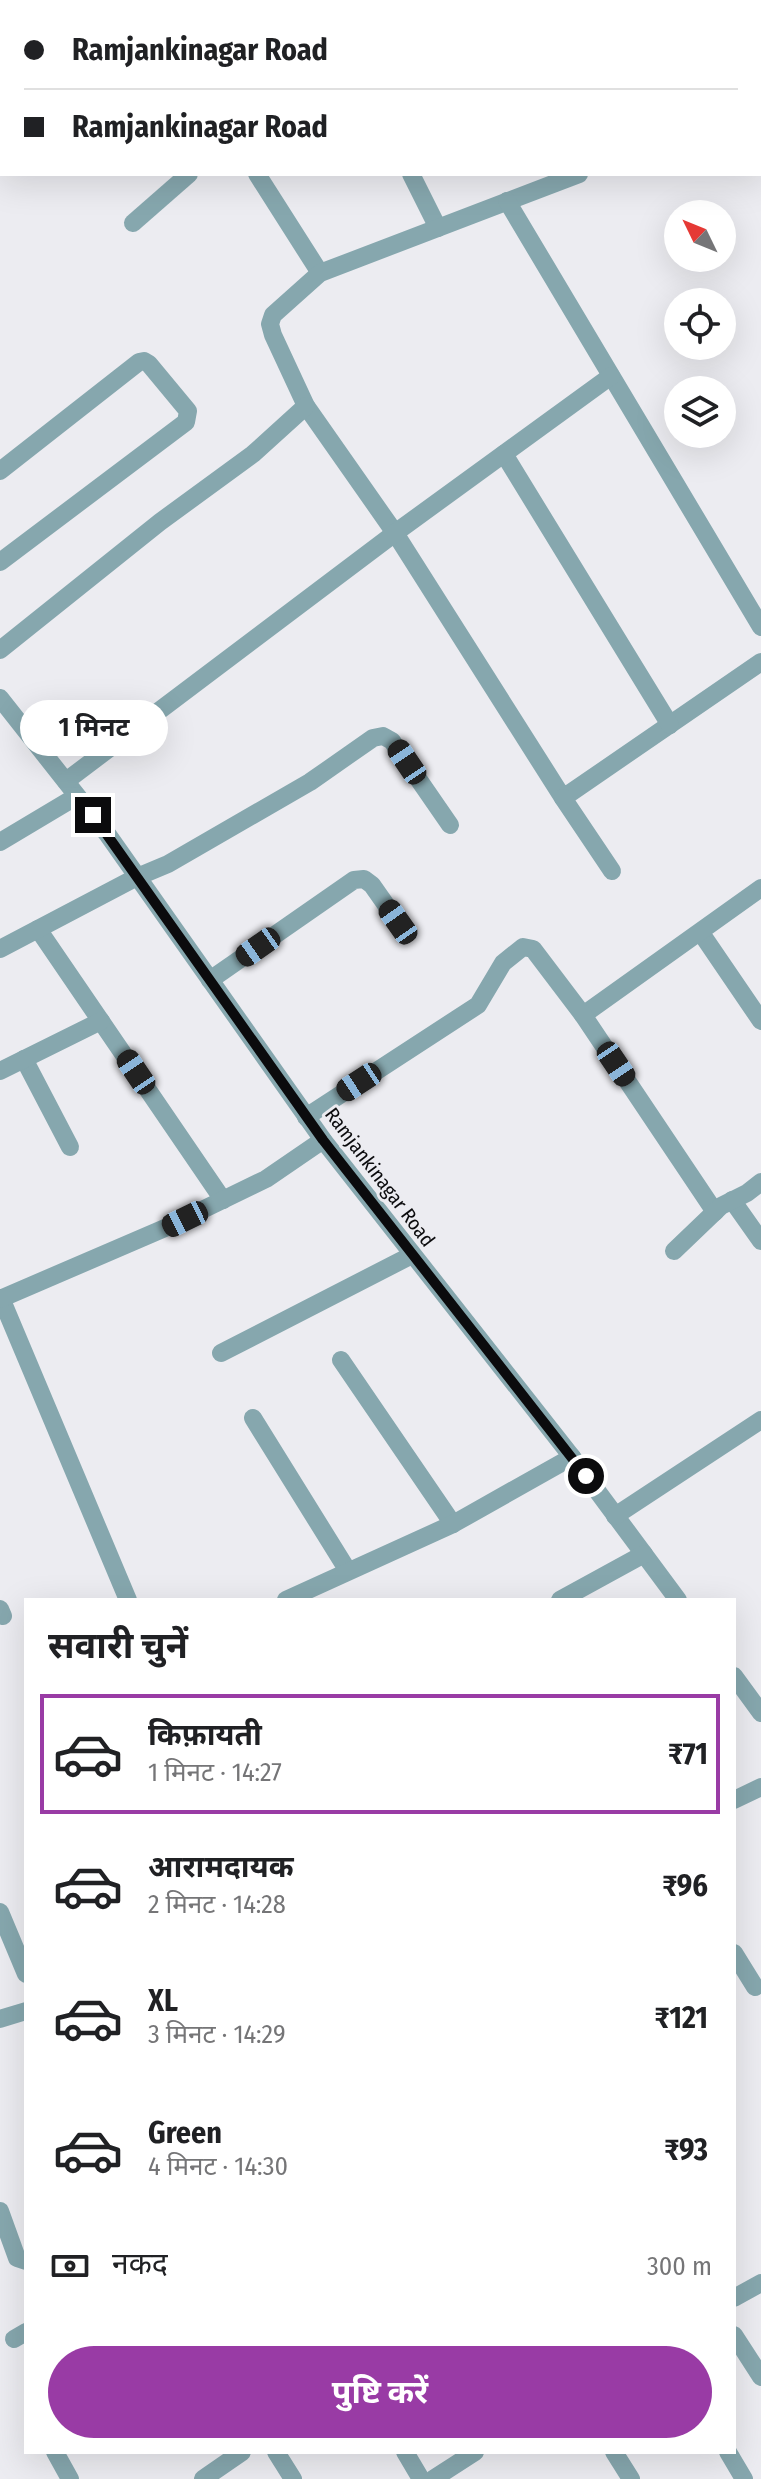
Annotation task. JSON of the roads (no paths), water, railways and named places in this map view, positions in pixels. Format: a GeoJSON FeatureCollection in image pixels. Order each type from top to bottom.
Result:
{"type":"FeatureCollection","features":[{"type":"Feature","properties":{"kind":"street"},"geometry":{"type":"LineString","coordinates":[[133,223],[187,176]]}},
{"type":"Feature","properties":{"kind":"street"},"geometry":{"type":"LineString","coordinates":[[258,176],[320,273]]}},
{"type":"Feature","properties":{"kind":"street"},"geometry":{"type":"LineString","coordinates":[[412,176],[438,228]]}},
{"type":"Feature","properties":{"kind":"street"},"geometry":{"type":"LineString","coordinates":[[574,176],[320,273],[273,315],[270,324],[306,406],[395,533],[612,871]]}},
{"type":"Feature","properties":{"kind":"street"},"geometry":{"type":"LineString","coordinates":[[507,201],[761,627]]}},
{"type":"Feature","properties":{"kind":"street"},"geometry":{"type":"LineString","coordinates":[[0,471],[139,362],[149,364],[188,411],[186,422],[0,562]]}},
{"type":"Feature","properties":{"kind":"street"},"geometry":{"type":"LineString","coordinates":[[0,842],[395,533],[611,376]]}},
{"type":"Feature","properties":{"kind":"street"},"geometry":{"type":"LineString","coordinates":[[0,650],[160,522],[253,454],[306,406]]}},
{"type":"Feature","properties":{"kind":"street"},"geometry":{"type":"LineString","coordinates":[[504,454],[670,725]]}},
{"type":"Feature","properties":{"kind":"street"},"geometry":{"type":"LineString","coordinates":[[563,798],[761,662]]}},
{"type":"Feature","properties":{"kind":"street","name":"Ramjankinagar Road"},"geometry":{"type":"LineString","coordinates":[[0,698],[137,877],[323,1140],[572,1457],[677,1598]]}},
{"type":"Feature","properties":{"kind":"street"},"geometry":{"type":"LineString","coordinates":[[0,949],[168,864],[310,782],[373,738],[383,736],[392,741],[450,825]]}},
{"type":"Feature","properties":{"kind":"street"},"geometry":{"type":"LineString","coordinates":[[210,980],[354,880],[364,879],[372,885],[398,922]]}},
{"type":"Feature","properties":{"kind":"street"},"geometry":{"type":"LineString","coordinates":[[583,1015],[761,888]]}},
{"type":"Feature","properties":{"kind":"street"},"geometry":{"type":"LineString","coordinates":[[38,929],[223,1200]]}},
{"type":"Feature","properties":{"kind":"street"},"geometry":{"type":"LineString","coordinates":[[701,933],[761,1021]]}},
{"type":"Feature","properties":{"kind":"street"},"geometry":{"type":"LineString","coordinates":[[306,1117],[478,1005],[498,970],[523,947],[533,949],[583,1015],[715,1212]]}},
{"type":"Feature","properties":{"kind":"street"},"geometry":{"type":"LineString","coordinates":[[0,1071],[101,1021]]}},
{"type":"Feature","properties":{"kind":"street"},"geometry":{"type":"LineString","coordinates":[[24,1059],[70,1147]]}},
{"type":"Feature","properties":{"kind":"street"},"geometry":{"type":"LineString","coordinates":[[127,1598],[0,1299],[165,1228],[266,1179],[323,1140]]}},
{"type":"Feature","properties":{"kind":"street"},"geometry":{"type":"LineString","coordinates":[[674,1251],[715,1212],[761,1182]]}},
{"type":"Feature","properties":{"kind":"street"},"geometry":{"type":"LineString","coordinates":[[732,1200],[761,1241]]}},
{"type":"Feature","properties":{"kind":"street"},"geometry":{"type":"LineString","coordinates":[[221,1353],[412,1255]]}},
{"type":"Feature","properties":{"kind":"street"},"geometry":{"type":"LineString","coordinates":[[341,1360],[453,1524]]}},
{"type":"Feature","properties":{"kind":"street"},"geometry":{"type":"LineString","coordinates":[[253,1418],[348,1571]]}},
{"type":"Feature","properties":{"kind":"street"},"geometry":{"type":"LineString","coordinates":[[615,1516],[761,1420]]}},
{"type":"Feature","properties":{"kind":"street"},"geometry":{"type":"LineString","coordinates":[[296,1598],[321,1593],[348,1571],[453,1524],[572,1457]]}},
{"type":"Feature","properties":{"kind":"street"},"geometry":{"type":"LineString","coordinates":[[564,1598],[644,1554]]}},
{"type":"Feature","properties":{"kind":"street"},"geometry":{"type":"LineString","coordinates":[[736,1679],[761,1713]]}},
{"type":"Feature","properties":{"kind":"street"},"geometry":{"type":"LineString","coordinates":[[736,1799],[761,1787]]}},
{"type":"Feature","properties":{"kind":"street"},"geometry":{"type":"LineString","coordinates":[[0,1912],[24,1969]]}},
{"type":"Feature","properties":{"kind":"street"},"geometry":{"type":"LineString","coordinates":[[736,1956],[755,1987]]}},
{"type":"Feature","properties":{"kind":"street"},"geometry":{"type":"LineString","coordinates":[[0,2019],[24,2012]]}},
{"type":"Feature","properties":{"kind":"street"},"geometry":{"type":"LineString","coordinates":[[0,2211],[17,2258],[24,2260]]}},
{"type":"Feature","properties":{"kind":"street"},"geometry":{"type":"LineString","coordinates":[[736,2297],[761,2283]]}},
{"type":"Feature","properties":{"kind":"street"},"geometry":{"type":"LineString","coordinates":[[736,2338],[761,2377]]}},
{"type":"Feature","properties":{"kind":"street"},"geometry":{"type":"LineString","coordinates":[[56,2454],[70,2479]]}},
{"type":"Feature","properties":{"kind":"street"},"geometry":{"type":"LineString","coordinates":[[277,2454],[293,2479]]}},
{"type":"Feature","properties":{"kind":"street"},"geometry":{"type":"LineString","coordinates":[[406,2454],[421,2479]]}},
{"type":"Feature","properties":{"kind":"street"},"geometry":{"type":"LineString","coordinates":[[433,2479],[472,2454]]}},
{"type":"Feature","properties":{"kind":"street"},"geometry":{"type":"LineString","coordinates":[[615,2454],[631,2479]]}},
{"type":"Feature","properties":{"kind":"street"},"geometry":{"type":"LineString","coordinates":[[729,2454],[744,2479]]}},
{"type":"Feature","properties":{"kind":"street"},"geometry":{"type":"LineString","coordinates":[[203,2479],[220,2458]]}}]}
